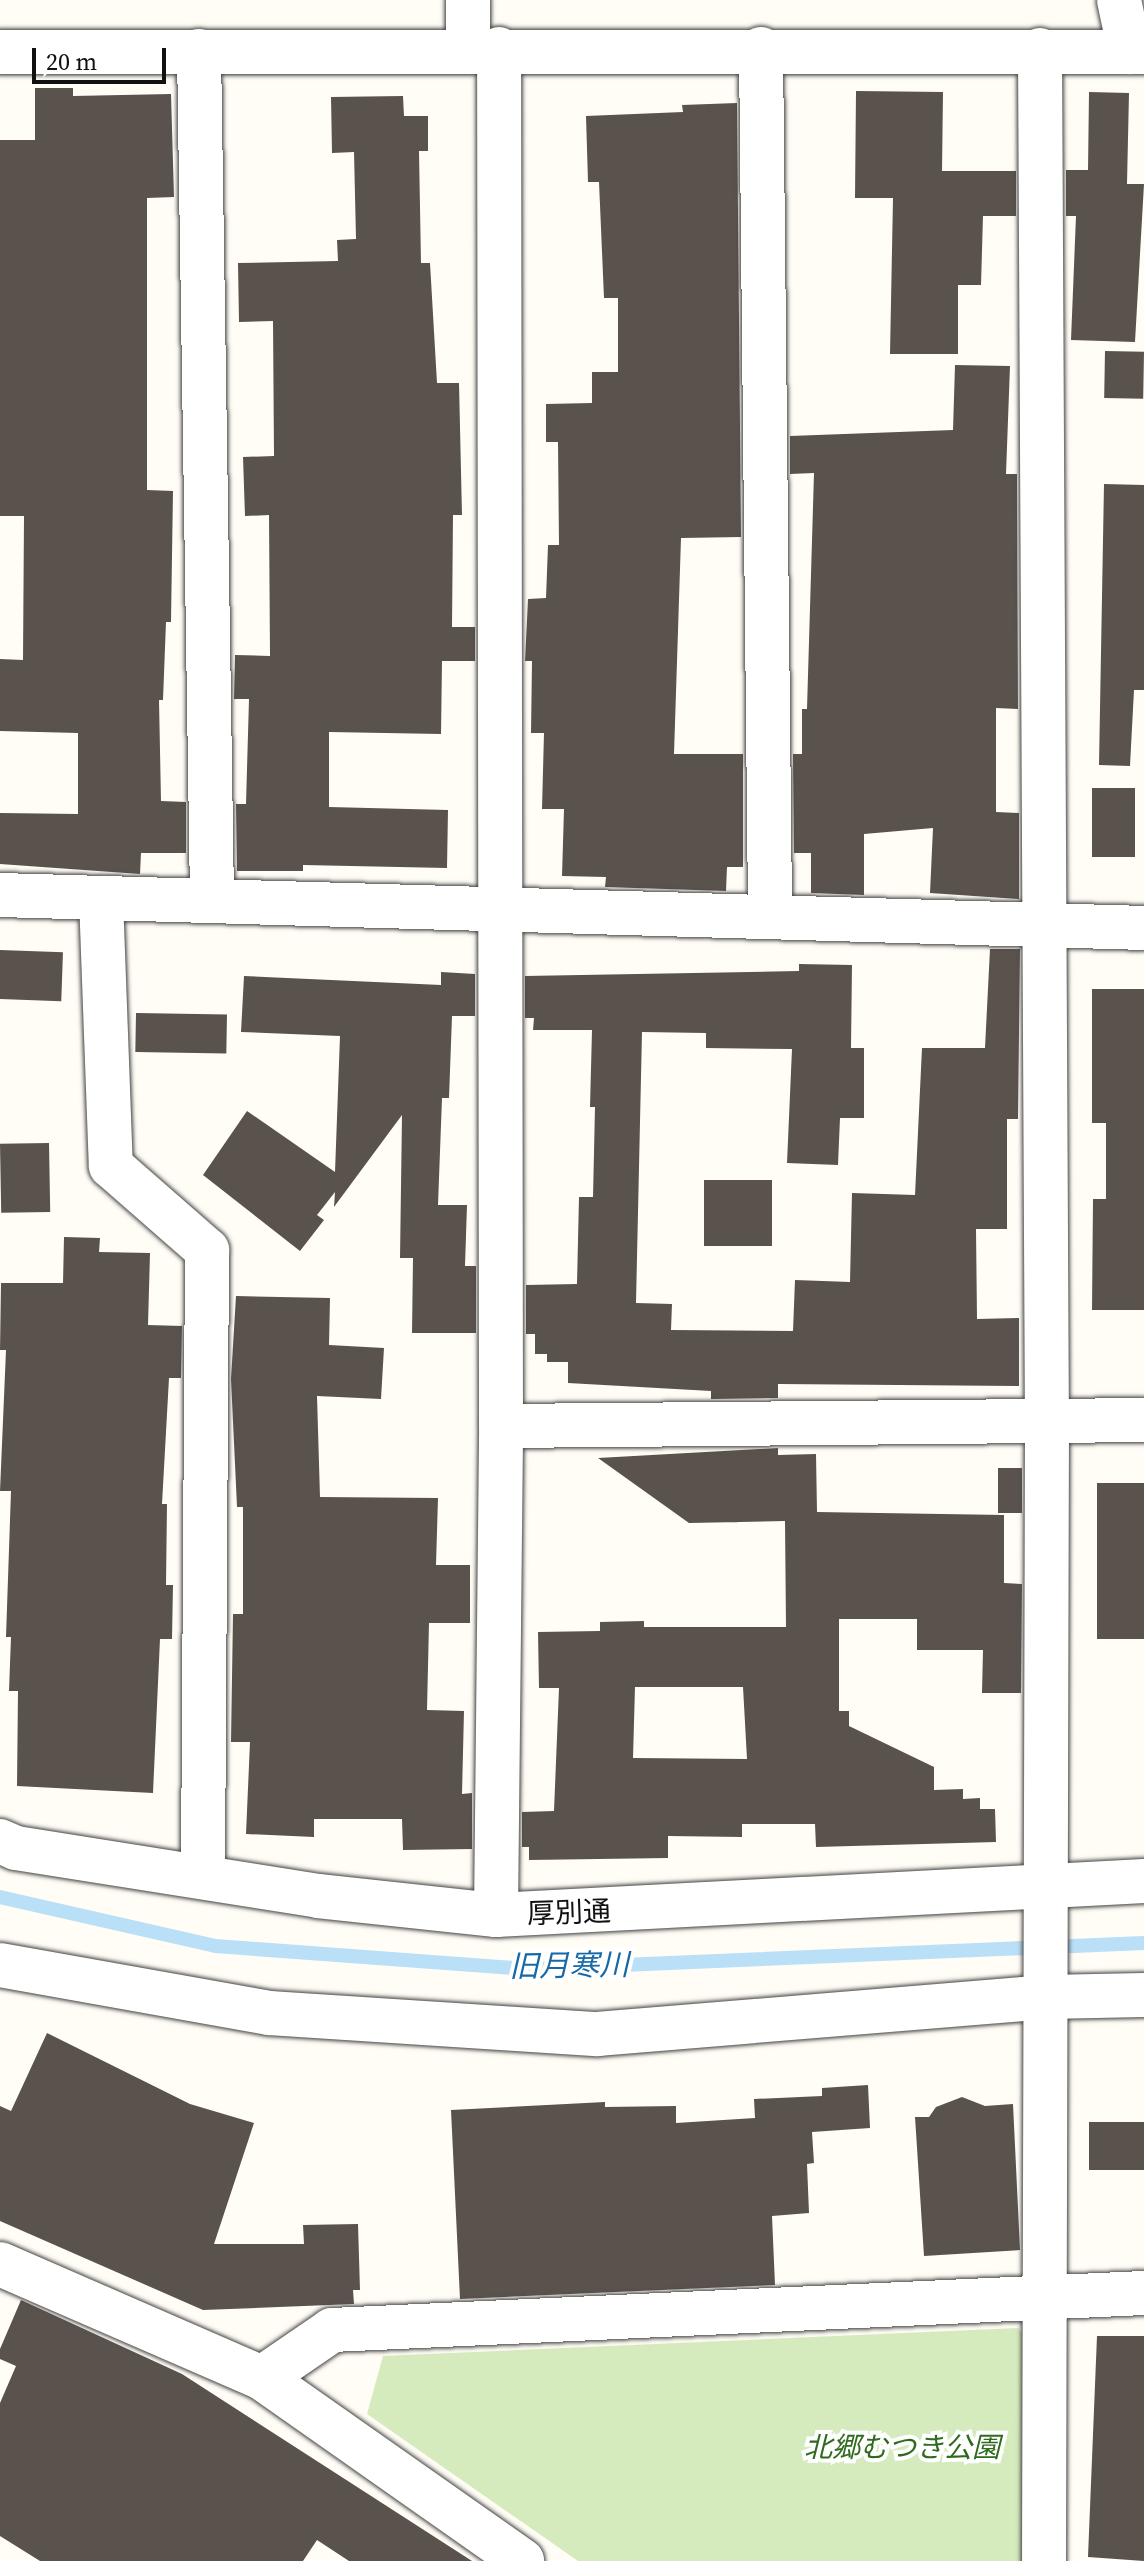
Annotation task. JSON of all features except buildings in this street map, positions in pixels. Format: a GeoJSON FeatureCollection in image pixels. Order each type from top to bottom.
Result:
{"type":"FeatureCollection","features":[{"type":"Feature","properties":{"kind":"street"},"geometry":{"type":"LineString","coordinates":[[468,0],[483,50],[499,912],[501,1426],[496,1915]]}},
{"type":"Feature","properties":{"kind":"street"},"geometry":{"type":"LineString","coordinates":[[0,52],[761,49],[1137,52],[1119,0]]}},
{"type":"Feature","properties":{"kind":"street"},"geometry":{"type":"LineString","coordinates":[[761,49],[770,913]]}},
{"type":"Feature","properties":{"kind":"street"},"geometry":{"type":"LineString","coordinates":[[1040,50],[1047,1422],[1043,1902],[1046,1986],[1044,2561]]}},
{"type":"Feature","properties":{"kind":"street"},"geometry":{"type":"LineString","coordinates":[[199,51],[212,900]]}},
{"type":"Feature","properties":{"kind":"street"},"geometry":{"type":"LineString","coordinates":[[0,895],[499,912],[770,913],[1144,928]]}},
{"type":"Feature","properties":{"kind":"street"},"geometry":{"type":"LineString","coordinates":[[101,898],[111,1166],[207,1250],[203,1877]]}},
{"type":"Feature","properties":{"kind":"street"},"geometry":{"type":"LineString","coordinates":[[501,1426],[1144,1420]]}},
{"type":"Feature","properties":{"kind":"street","name":"厚別通"},"geometry":{"type":"LineString","coordinates":[[0,1841],[16,1848],[203,1877],[496,1915],[1043,1902],[1144,1881]]}},
{"type":"Feature","properties":{"kind":"street"},"geometry":{"type":"LineString","coordinates":[[0,1965],[269,2013],[597,2034],[1046,1986],[1144,1995]]}},
{"type":"Feature","properties":{"kind":"street"},"geometry":{"type":"LineString","coordinates":[[0,2264],[262,2378],[522,2561]]}},
{"type":"Feature","properties":{"kind":"street"},"geometry":{"type":"LineString","coordinates":[[262,2378],[332,2330],[1045,2295],[1144,2293]]}},
{"type":"Feature","properties":{"kind":"green space","name":"北郷むつき公園"},"geometry":{"type":"Polygon","coordinates":[[[1018,2328],[1035,2348],[1031,2561],[578,2561],[367,2414],[383,2356],[1018,2328]]]}},
{"type":"Feature","properties":{"kind":"waterway","name":"旧月寒川"},"geometry":{"type":"LineString","coordinates":[[0,1897],[215,1946],[528,1969],[1144,1943]]}}]}
